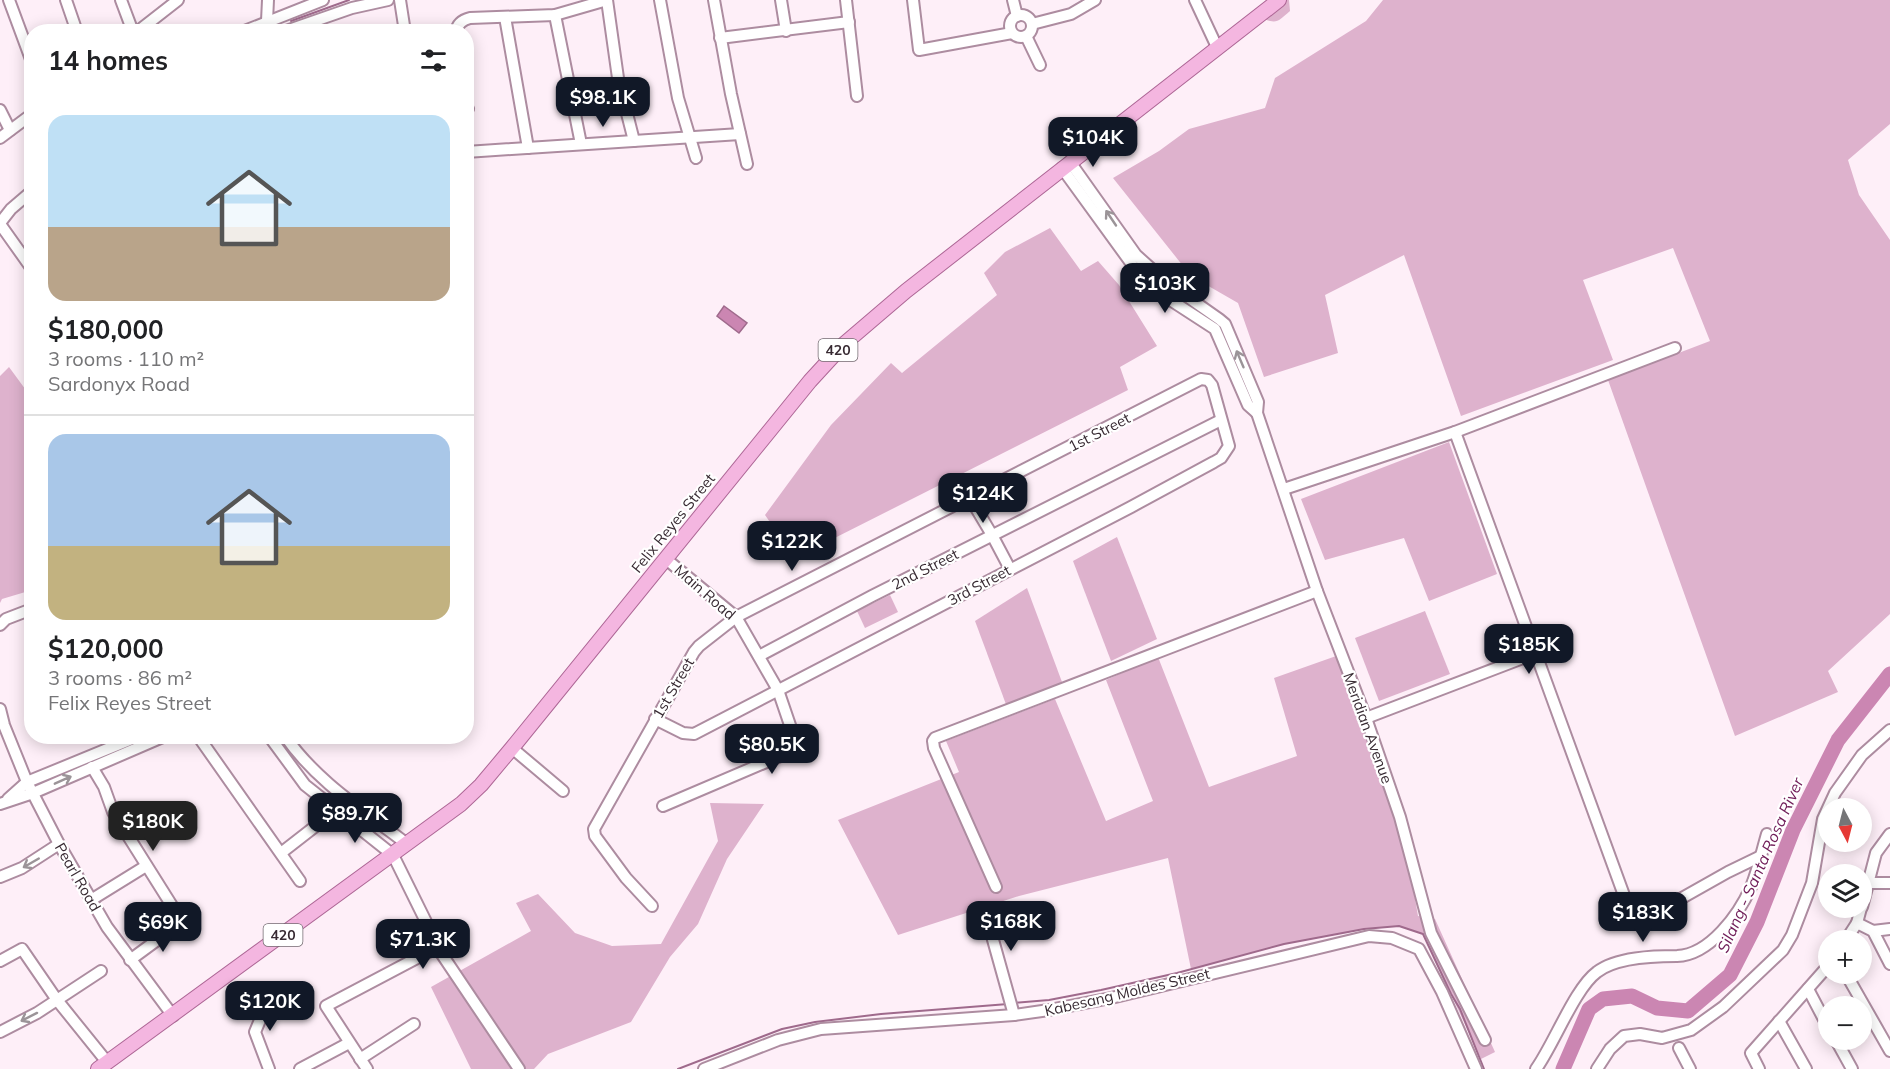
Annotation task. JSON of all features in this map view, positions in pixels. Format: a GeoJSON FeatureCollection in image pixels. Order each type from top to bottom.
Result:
{"type":"FeatureCollection","features":[{"type":"Feature","properties":{"kind":"main road","name":"Felix Reyes Street"},"geometry":{"type":"LineString","coordinates":[[103,1066],[461,804],[481,785],[512,748],[810,381],[844,344],[906,291],[1279,0]]}},
{"type":"Feature","properties":{"kind":"street"},"geometry":{"type":"LineString","coordinates":[[9,0],[24,40]]}},
{"type":"Feature","properties":{"kind":"street"},"geometry":{"type":"LineString","coordinates":[[66,0],[74,24]]}},
{"type":"Feature","properties":{"kind":"street"},"geometry":{"type":"LineString","coordinates":[[121,0],[130,24]]}},
{"type":"Feature","properties":{"kind":"street"},"geometry":{"type":"LineString","coordinates":[[147,24],[177,0]]}},
{"type":"Feature","properties":{"kind":"street"},"geometry":{"type":"LineString","coordinates":[[268,0],[269,24]]}},
{"type":"Feature","properties":{"kind":"street"},"geometry":{"type":"LineString","coordinates":[[273,24],[323,0]]}},
{"type":"Feature","properties":{"kind":"street"},"geometry":{"type":"LineString","coordinates":[[306,24],[352,8],[388,0]]}},
{"type":"Feature","properties":{"kind":"street"},"geometry":{"type":"LineString","coordinates":[[400,0],[404,24]]}},
{"type":"Feature","properties":{"kind":"street"},"geometry":{"type":"LineString","coordinates":[[459,24],[463,19],[475,17],[555,15],[607,0],[618,78],[634,141]]}},
{"type":"Feature","properties":{"kind":"street"},"geometry":{"type":"LineString","coordinates":[[660,0],[678,98],[696,158]]}},
{"type":"Feature","properties":{"kind":"street"},"geometry":{"type":"LineString","coordinates":[[714,0],[731,94],[747,164]]}},
{"type":"Feature","properties":{"kind":"street"},"geometry":{"type":"LineString","coordinates":[[781,0],[786,31]]}},
{"type":"Feature","properties":{"kind":"street"},"geometry":{"type":"LineString","coordinates":[[846,0],[857,96]]}},
{"type":"Feature","properties":{"kind":"street"},"geometry":{"type":"LineString","coordinates":[[913,0],[919,50],[1012,33]]}},
{"type":"Feature","properties":{"kind":"street"},"geometry":{"type":"LineString","coordinates":[[1013,0],[1017,16]]}},
{"type":"Feature","properties":{"kind":"street"},"geometry":{"type":"LineString","coordinates":[[1032,24],[1071,14],[1095,0]]}},
{"type":"Feature","properties":{"kind":"street"},"geometry":{"type":"LineString","coordinates":[[1195,0],[1217,47]]}},
{"type":"Feature","properties":{"kind":"street"},"geometry":{"type":"LineString","coordinates":[[555,15],[581,144]]}},
{"type":"Feature","properties":{"kind":"street"},"geometry":{"type":"LineString","coordinates":[[1017,16],[1026,17],[1032,24],[1030,33],[1026,36],[1018,37],[1012,33],[1010,28],[1010,22],[1017,16]]}},
{"type":"Feature","properties":{"kind":"street"},"geometry":{"type":"LineString","coordinates":[[506,17],[528,148]]}},
{"type":"Feature","properties":{"kind":"street"},"geometry":{"type":"LineString","coordinates":[[720,38],[849,22]]}},
{"type":"Feature","properties":{"kind":"street"},"geometry":{"type":"LineString","coordinates":[[1026,36],[1040,65]]}},
{"type":"Feature","properties":{"kind":"street"},"geometry":{"type":"LineString","coordinates":[[0,110],[10,130]]}},
{"type":"Feature","properties":{"kind":"street"},"geometry":{"type":"LineString","coordinates":[[0,138],[24,120]]}},
{"type":"Feature","properties":{"kind":"street"},"geometry":{"type":"LineString","coordinates":[[474,151],[740,134]]}},
{"type":"Feature","properties":{"kind":"street","name":"Meridian Avenue"},"geometry":{"type":"LineString","coordinates":[[1066,165],[1139,274],[1158,292],[1215,329],[1248,405],[1257,413],[1317,591],[1366,718],[1400,817],[1431,933],[1485,1040]]}},
{"type":"Feature","properties":{"kind":"street"},"geometry":{"type":"LineString","coordinates":[[24,198],[11,209],[0,224],[24,258]]}},
{"type":"Feature","properties":{"kind":"street"},"geometry":{"type":"LineString","coordinates":[[1284,489],[1455,432],[1675,348]]}},
{"type":"Feature","properties":{"kind":"street","name":"3rd Street"},"geometry":{"type":"LineString","coordinates":[[655,719],[683,733],[694,734],[1221,458],[1229,446],[1212,385],[1208,380],[1201,379]]}},
{"type":"Feature","properties":{"kind":"street","name":"1st Street"},"geometry":{"type":"LineString","coordinates":[[652,906],[627,878],[594,833],[594,829],[699,645],[736,617],[1201,379]]}},
{"type":"Feature","properties":{"kind":"street","name":"2nd Street"},"geometry":{"type":"LineString","coordinates":[[759,656],[1221,420]]}},
{"type":"Feature","properties":{"kind":"street"},"geometry":{"type":"LineString","coordinates":[[1455,432],[1629,909]]}},
{"type":"Feature","properties":{"kind":"street"},"geometry":{"type":"LineString","coordinates":[[970,498],[1010,569]]}},
{"type":"Feature","properties":{"kind":"street","name":"Main Road"},"geometry":{"type":"LineString","coordinates":[[663,806],[792,750],[794,741],[778,690],[736,617],[666,559]]}},
{"type":"Feature","properties":{"kind":"street"},"geometry":{"type":"LineString","coordinates":[[996,887],[934,748],[935,738],[1317,591]]}},
{"type":"Feature","properties":{"kind":"street"},"geometry":{"type":"LineString","coordinates":[[0,625],[6,619],[24,612]]}},
{"type":"Feature","properties":{"kind":"street"},"geometry":{"type":"LineString","coordinates":[[1366,718],[1536,653]]}},
{"type":"Feature","properties":{"kind":"street","name":"Pearl Road"},"geometry":{"type":"LineString","coordinates":[[0,709],[2,726],[27,782],[59,844],[91,900],[130,960],[173,1016]]}},
{"type":"Feature","properties":{"kind":"street"},"geometry":{"type":"LineString","coordinates":[[1597,1069],[1610,1049],[1624,1036],[1640,1034],[1662,1038],[1691,1030],[1723,1007],[1782,950],[1792,935],[1812,883],[1823,819],[1835,793],[1862,755],[1890,730]]}},
{"type":"Feature","properties":{"kind":"street"},"geometry":{"type":"LineString","coordinates":[[1,804],[27,782],[120,744]]}},
{"type":"Feature","properties":{"kind":"street"},"geometry":{"type":"LineString","coordinates":[[1,804],[33,793],[146,744]]}},
{"type":"Feature","properties":{"kind":"street"},"geometry":{"type":"LineString","coordinates":[[204,744],[300,881]]}},
{"type":"Feature","properties":{"kind":"street"},"geometry":{"type":"LineString","coordinates":[[275,744],[305,785],[331,814],[393,855],[437,947],[519,1069]]}},
{"type":"Feature","properties":{"kind":"street"},"geometry":{"type":"LineString","coordinates":[[291,744],[319,777],[407,844]]}},
{"type":"Feature","properties":{"kind":"street"},"geometry":{"type":"LineString","coordinates":[[512,748],[563,791]]}},
{"type":"Feature","properties":{"kind":"street"},"geometry":{"type":"LineString","coordinates":[[92,767],[104,787],[113,812],[174,909],[179,924],[130,960]]}},
{"type":"Feature","properties":{"kind":"street"},"geometry":{"type":"LineString","coordinates":[[281,853],[331,814]]}},
{"type":"Feature","properties":{"kind":"street"},"geometry":{"type":"LineString","coordinates":[[1536,1069],[1580,993],[1597,972],[1612,964],[1634,958],[1693,953],[1710,944],[1732,918],[1751,887],[1767,834]]}},
{"type":"Feature","properties":{"kind":"street"},"geometry":{"type":"LineString","coordinates":[[1872,868],[1876,853],[1890,834]]}},
{"type":"Feature","properties":{"kind":"street"},"geometry":{"type":"LineString","coordinates":[[0,877],[22,868],[59,844]]}},
{"type":"Feature","properties":{"kind":"street"},"geometry":{"type":"LineString","coordinates":[[1650,916],[1761,856]]}},
{"type":"Feature","properties":{"kind":"street"},"geometry":{"type":"LineString","coordinates":[[91,900],[146,866]]}},
{"type":"Feature","properties":{"kind":"street"},"geometry":{"type":"LineString","coordinates":[[1872,883],[1890,883]]}},
{"type":"Feature","properties":{"kind":"street"},"geometry":{"type":"LineString","coordinates":[[985,910],[1012,1008]]}},
{"type":"Feature","properties":{"kind":"street"},"geometry":{"type":"LineString","coordinates":[[1852,930],[1858,918]]}},
{"type":"Feature","properties":{"kind":"street"},"geometry":{"type":"LineString","coordinates":[[1857,923],[1873,931],[1890,929]]}},
{"type":"Feature","properties":{"kind":"street"},"geometry":{"type":"LineString","coordinates":[[1873,931],[1890,964]]}},
{"type":"Feature","properties":{"kind":"street","name":"Kabesang Moldes Street"},"geometry":{"type":"LineString","coordinates":[[704,1069],[778,1040],[821,1029],[1111,998],[1369,936],[1392,938],[1419,949],[1442,992],[1476,1069]]}},
{"type":"Feature","properties":{"kind":"street"},"geometry":{"type":"LineString","coordinates":[[367,1069],[327,1005],[437,947]]}},
{"type":"Feature","properties":{"kind":"street"},"geometry":{"type":"LineString","coordinates":[[0,961],[22,950],[103,1066]]}},
{"type":"Feature","properties":{"kind":"street"},"geometry":{"type":"LineString","coordinates":[[0,1032],[57,1000],[101,971]]}},
{"type":"Feature","properties":{"kind":"street"},"geometry":{"type":"LineString","coordinates":[[1759,1069],[1751,1053],[1818,978]]}},
{"type":"Feature","properties":{"kind":"street"},"geometry":{"type":"LineString","coordinates":[[1852,984],[1890,1051]]}},
{"type":"Feature","properties":{"kind":"street"},"geometry":{"type":"LineString","coordinates":[[1808,989],[1818,1008]]}},
{"type":"Feature","properties":{"kind":"street"},"geometry":{"type":"LineString","coordinates":[[269,993],[257,1005],[260,1020],[255,1032],[269,1069]]}},
{"type":"Feature","properties":{"kind":"street"},"geometry":{"type":"LineString","coordinates":[[1779,1022],[1806,1069]]}},
{"type":"Feature","properties":{"kind":"street"},"geometry":{"type":"LineString","coordinates":[[360,1059],[414,1024]]}},
{"type":"Feature","properties":{"kind":"street"},"geometry":{"type":"LineString","coordinates":[[300,1069],[349,1043]]}},
{"type":"Feature","properties":{"kind":"street"},"geometry":{"type":"LineString","coordinates":[[1679,1048],[1690,1069]]}},
{"type":"Feature","properties":{"kind":"street"},"geometry":{"type":"LineString","coordinates":[[1842,1050],[1852,1069]]}},
{"type":"Feature","properties":{"kind":"shaded area"},"geometry":{"type":"Polygon","coordinates":[[[1285,0],[1289,0],[1290,11],[1278,21],[1263,19],[1285,0]]]}},
{"type":"Feature","properties":{"kind":"shaded area"},"geometry":{"type":"Polygon","coordinates":[[[1383,0],[1890,0],[1890,124],[1848,160],[1859,195],[1890,240],[1890,614],[1828,671],[1838,692],[1735,736],[1608,380],[1710,341],[1673,248],[1583,280],[1613,360],[1461,416],[1404,255],[1325,295],[1338,353],[1264,377],[1238,303],[1191,276],[1113,178],[1159,151],[1189,129],[1265,108],[1275,78],[1366,21],[1383,0]]]}},
{"type":"Feature","properties":{"kind":"shaded area"},"geometry":{"type":"Polygon","coordinates":[[[1050,228],[1081,271],[1098,261],[1119,285],[1157,346],[1120,367],[1128,390],[795,558],[765,515],[831,425],[891,363],[902,373],[997,295],[984,273],[1005,252],[1050,228]]]}},
{"type":"Feature","properties":{"kind":"shaded area"},"geometry":{"type":"Polygon","coordinates":[[[724,306],[747,323],[739,333],[717,316],[724,306]]]}},
{"type":"Feature","properties":{"kind":"shaded area"},"geometry":{"type":"Polygon","coordinates":[[[9,367],[24,387],[24,592],[2,599],[0,603],[0,376],[9,367]]]}},
{"type":"Feature","properties":{"kind":"shaded area"},"geometry":{"type":"Polygon","coordinates":[[[1449,442],[1497,574],[1429,601],[1404,538],[1325,560],[1301,499],[1449,442]]]}},
{"type":"Feature","properties":{"kind":"shaded area"},"geometry":{"type":"Polygon","coordinates":[[[1117,537],[1157,639],[1111,661],[1073,561],[1117,537]]]}},
{"type":"Feature","properties":{"kind":"shaded area"},"geometry":{"type":"Polygon","coordinates":[[[1027,588],[1062,682],[1007,707],[975,621],[1027,588]]]}},
{"type":"Feature","properties":{"kind":"shaded area"},"geometry":{"type":"Polygon","coordinates":[[[890,595],[898,612],[865,628],[857,611],[890,595]]]}},
{"type":"Feature","properties":{"kind":"shaded area"},"geometry":{"type":"Polygon","coordinates":[[[1425,611],[1450,674],[1379,701],[1355,638],[1425,611]]]}},
{"type":"Feature","properties":{"kind":"shaded area"},"geometry":{"type":"Polygon","coordinates":[[[1339,655],[1401,817],[1418,916],[1435,919],[1495,1052],[1481,1059],[1423,934],[1399,926],[1364,929],[1284,944],[1191,969],[1168,858],[1019,896],[898,935],[838,820],[959,772],[946,741],[1055,699],[1106,821],[1153,801],[1106,680],[1158,657],[1209,787],[1297,756],[1274,678],[1339,655]]]}},
{"type":"Feature","properties":{"kind":"shaded area"},"geometry":{"type":"Polygon","coordinates":[[[710,803],[764,804],[727,859],[698,924],[670,957],[631,1022],[548,1054],[534,1069],[471,1069],[431,987],[531,931],[516,903],[538,894],[575,933],[612,946],[661,944],[718,841],[710,803]]]}},
{"type":"Feature","properties":{"kind":"waterway"},"geometry":{"type":"LineString","coordinates":[[291,21],[349,0]]}},
{"type":"Feature","properties":{"kind":"waterway","name":"Silang - Santa Rosa River"},"geometry":{"type":"LineString","coordinates":[[1563,1069],[1589,1009],[1603,999],[1632,996],[1657,1008],[1688,1011],[1730,975],[1757,922],[1793,830],[1838,740],[1890,674]]}},
{"type":"Feature","properties":{"kind":"waterway"},"geometry":{"type":"LineString","coordinates":[[1014,1003],[1049,1000],[1101,990],[1177,973],[1284,944],[1364,929],[1399,926],[1423,934],[1460,1009],[1484,1069]]}},
{"type":"Feature","properties":{"kind":"waterway"},"geometry":{"type":"LineString","coordinates":[[678,1069],[782,1029],[815,1022],[881,1014],[1008,1004]]}}]}
